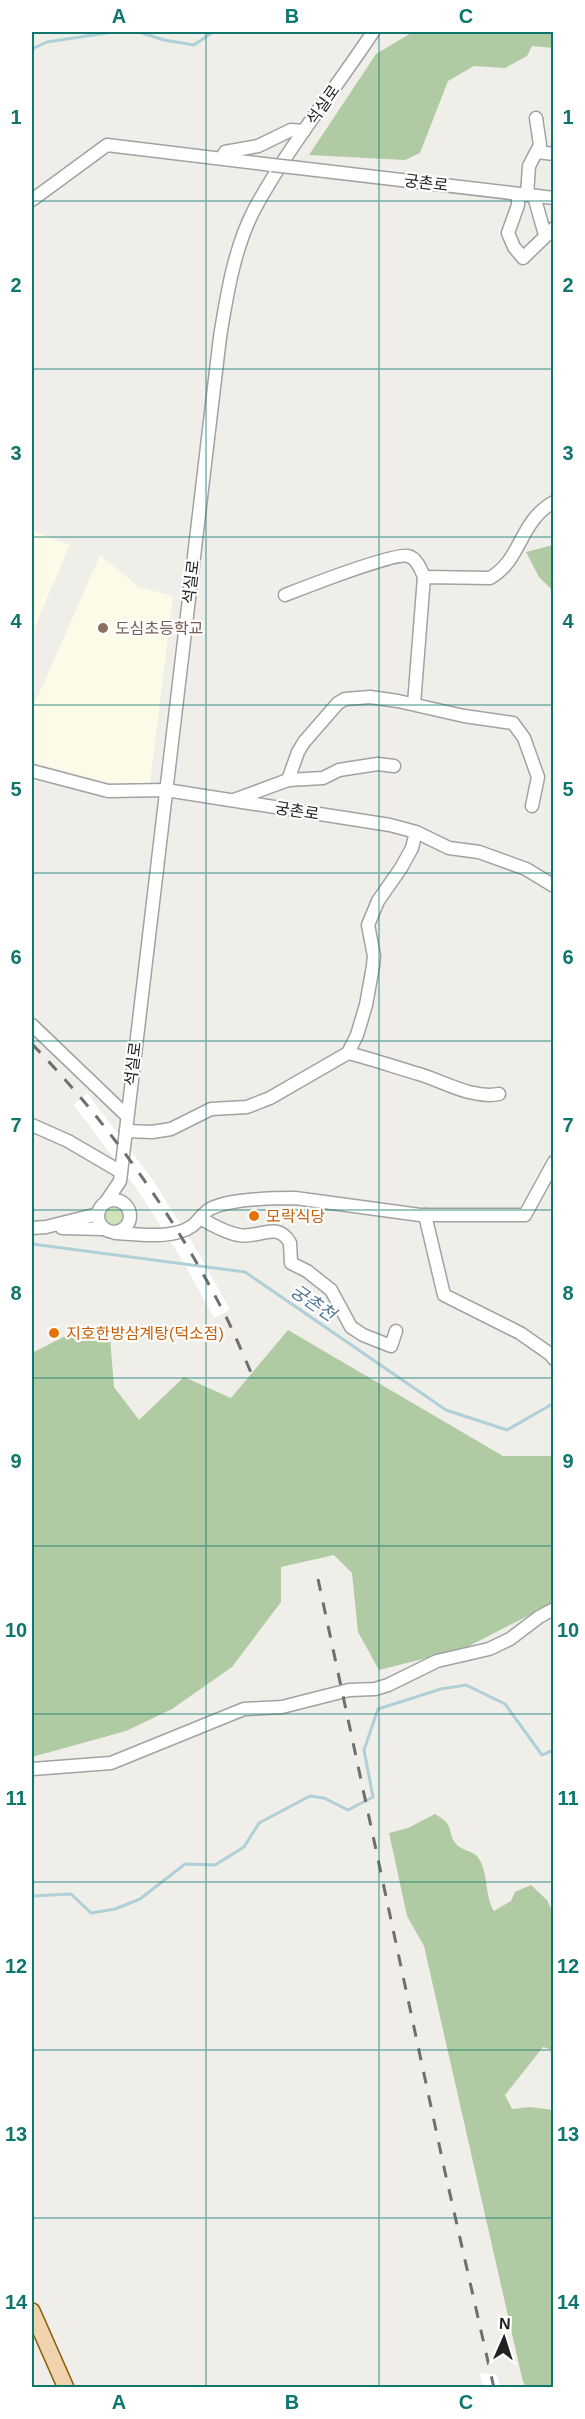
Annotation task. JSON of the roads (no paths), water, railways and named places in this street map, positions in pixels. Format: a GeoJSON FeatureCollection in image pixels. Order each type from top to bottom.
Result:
{"type":"FeatureCollection","features":[{"type":"Feature","properties":{"kind":"main road"},"geometry":{"type":"LineString","coordinates":[[32,2311],[66,2388]]}},
{"type":"Feature","properties":{"kind":"main road"},"geometry":{"type":"LineString","coordinates":[[32,2336],[55,2388]]}},
{"type":"Feature","properties":{"kind":"street","name":"석실로"},"geometry":{"type":"LineString","coordinates":[[98,1214],[121,1176],[220,337],[230,275],[254,212],[304,131],[373,32]]}},
{"type":"Feature","properties":{"kind":"street"},"geometry":{"type":"LineString","coordinates":[[526,195],[549,232],[523,258],[514,247],[508,233],[518,205],[526,195],[529,166],[540,145],[536,118]]}},
{"type":"Feature","properties":{"kind":"street"},"geometry":{"type":"LineString","coordinates":[[222,158],[225,152],[258,146],[291,130],[304,131]]}},
{"type":"Feature","properties":{"kind":"street","name":"궁촌로"},"geometry":{"type":"LineString","coordinates":[[32,200],[107,145],[554,198]]}},
{"type":"Feature","properties":{"kind":"street"},"geometry":{"type":"LineString","coordinates":[[537,152],[554,154]]}},
{"type":"Feature","properties":{"kind":"street"},"geometry":{"type":"LineString","coordinates":[[424,578],[490,578],[497,574],[514,552],[533,518],[554,502]]}},
{"type":"Feature","properties":{"kind":"street"},"geometry":{"type":"LineString","coordinates":[[285,596],[399,556],[408,555],[415,560],[424,578],[414,704]]}},
{"type":"Feature","properties":{"kind":"street"},"geometry":{"type":"LineString","coordinates":[[288,780],[304,742],[338,703],[345,699],[362,697],[414,704],[464,716],[513,723],[524,738],[538,777],[532,806]]}},
{"type":"Feature","properties":{"kind":"street"},"geometry":{"type":"LineString","coordinates":[[233,801],[288,780],[323,778],[339,770],[378,764],[394,766]]}},
{"type":"Feature","properties":{"kind":"street","name":"궁촌로"},"geometry":{"type":"LineString","coordinates":[[32,771],[108,791],[166,790],[390,825],[416,832],[449,848],[479,852],[526,868],[554,886]]}},
{"type":"Feature","properties":{"kind":"street"},"geometry":{"type":"LineString","coordinates":[[126,1131],[152,1132],[171,1129],[211,1108],[247,1107],[270,1098],[348,1053],[357,1035],[366,1005],[373,966],[374,956],[368,925],[378,901],[412,848],[416,832]]}},
{"type":"Feature","properties":{"kind":"street"},"geometry":{"type":"LineString","coordinates":[[32,1025],[127,1116]]}},
{"type":"Feature","properties":{"kind":"street"},"geometry":{"type":"LineString","coordinates":[[348,1053],[477,1094],[486,1096],[499,1094]]}},
{"type":"Feature","properties":{"kind":"street"},"geometry":{"type":"LineString","coordinates":[[32,1125],[68,1141],[121,1176],[130,1220],[124,1229],[109,1231]]}},
{"type":"Feature","properties":{"kind":"street"},"geometry":{"type":"LineString","coordinates":[[32,1228],[109,1231],[152,1236],[190,1228],[211,1208],[276,1198],[295,1198],[425,1215],[525,1215],[554,1162]]}},
{"type":"Feature","properties":{"kind":"street"},"geometry":{"type":"LineString","coordinates":[[106,1202],[117,1200],[150,1232],[163,1234]]}},
{"type":"Feature","properties":{"kind":"street"},"geometry":{"type":"LineString","coordinates":[[46,1227],[98,1214],[98,1220],[109,1231]]}},
{"type":"Feature","properties":{"kind":"street"},"geometry":{"type":"LineString","coordinates":[[425,1215],[444,1295],[520,1333],[554,1359]]}},
{"type":"Feature","properties":{"kind":"street"},"geometry":{"type":"LineString","coordinates":[[200,1218],[240,1236],[272,1230],[280,1232],[290,1243],[291,1263],[307,1271],[331,1290],[351,1327],[363,1335],[391,1346],[396,1331]]}},
{"type":"Feature","properties":{"kind":"street"},"geometry":{"type":"LineString","coordinates":[[32,1769],[111,1763],[244,1708],[282,1707],[349,1690],[375,1689],[437,1661],[489,1649],[510,1639],[539,1617],[554,1609]]}},
{"type":"Feature","properties":{"kind":"waterway"},"geometry":{"type":"LineString","coordinates":[[32,49],[47,42],[113,32]]}},
{"type":"Feature","properties":{"kind":"waterway"},"geometry":{"type":"LineString","coordinates":[[139,32],[164,40],[194,45],[213,32]]}},
{"type":"Feature","properties":{"kind":"waterway","name":"궁촌천"},"geometry":{"type":"LineString","coordinates":[[32,1244],[245,1272],[446,1410],[507,1430],[554,1403]]}},
{"type":"Feature","properties":{"kind":"waterway"},"geometry":{"type":"LineString","coordinates":[[32,1896],[71,1894],[91,1913],[115,1909],[140,1899],[185,1864],[215,1865],[244,1847],[259,1823],[310,1796],[324,1798],[348,1810],[373,1797],[364,1750],[378,1709],[441,1689],[466,1685],[505,1704],[542,1755],[554,1750]]}},
{"type":"Feature","properties":{"kind":"railway"},"geometry":{"type":"LineString","coordinates":[[32,1044],[113,1137],[161,1204],[204,1275],[255,1382]]}},
{"type":"Feature","properties":{"kind":"railway"},"geometry":{"type":"LineString","coordinates":[[318,1579],[445,2172],[494,2388]]}},
{"type":"Feature","properties":{"kind":"place","name":"도심초등학교"},"geometry":{"type":"Point","coordinates":[103,628]}},
{"type":"Feature","properties":{"kind":"place","name":"모락식당"},"geometry":{"type":"Point","coordinates":[254,1216]}},
{"type":"Feature","properties":{"kind":"place","name":"지호한방삼계탕(덕소점)"},"geometry":{"type":"Point","coordinates":[54,1333]}}]}
